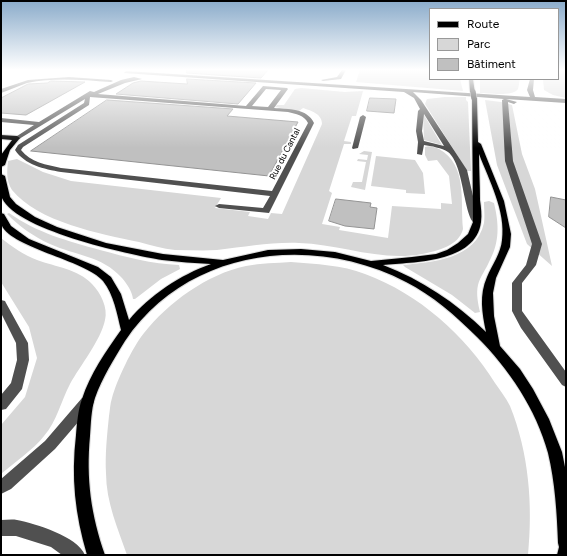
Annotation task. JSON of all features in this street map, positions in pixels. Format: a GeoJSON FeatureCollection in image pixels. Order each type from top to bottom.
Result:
{"type":"FeatureCollection","features":[{"type":"Feature","properties":{"kind":"main road"},"geometry":{"type":"LineString","coordinates":[[372,264],[437,257],[457,249],[471,236],[478,222],[474,96]]}},
{"type":"Feature","properties":{"kind":"main road"},"geometry":{"type":"LineString","coordinates":[[1,137],[17,138]]}},
{"type":"Feature","properties":{"kind":"main road"},"geometry":{"type":"LineString","coordinates":[[1,165],[4,153],[17,138]]}},
{"type":"Feature","properties":{"kind":"main road"},"geometry":{"type":"LineString","coordinates":[[476,140],[504,214],[507,234],[505,251],[489,285],[487,302],[494,346]]}},
{"type":"Feature","properties":{"kind":"main road"},"geometry":{"type":"LineString","coordinates":[[1,176],[3,194],[13,206],[32,219],[54,229],[104,245],[164,257],[221,262]]}},
{"type":"Feature","properties":{"kind":"main road"},"geometry":{"type":"LineString","coordinates":[[1,216],[5,226],[26,241],[95,269],[107,278],[116,294],[127,330]]}},
{"type":"Feature","properties":{"kind":"main road"},"geometry":{"type":"LineString","coordinates":[[96,555],[87,526],[81,480],[82,436],[88,400],[108,357],[127,330],[145,309],[164,293],[193,274],[221,262],[262,253],[292,252],[316,253],[372,264],[402,276],[429,291],[459,313],[494,346],[510,366],[534,402],[554,449],[564,502],[566,543]]}},
{"type":"Feature","properties":{"kind":"street"},"geometry":{"type":"LineString","coordinates":[[17,138],[86,96]]}},
{"type":"Feature","properties":{"kind":"street","name":"Rue du Cantal"},"geometry":{"type":"LineString","coordinates":[[88,96],[87,104],[20,146],[18,150],[20,154],[37,164],[61,170],[275,194],[311,123],[310,119],[305,115],[270,109],[101,96]]}},
{"type":"Feature","properties":{"kind":"street"},"geometry":{"type":"LineString","coordinates":[[248,107],[257,96]]}},
{"type":"Feature","properties":{"kind":"street"},"geometry":{"type":"LineString","coordinates":[[270,109],[280,96]]}},
{"type":"Feature","properties":{"kind":"street"},"geometry":{"type":"LineString","coordinates":[[415,96],[421,101],[423,109],[464,170],[467,180],[469,202],[472,213],[478,222]]}},
{"type":"Feature","properties":{"kind":"street"},"geometry":{"type":"LineString","coordinates":[[421,101],[432,96]]}},
{"type":"Feature","properties":{"kind":"street"},"geometry":{"type":"LineString","coordinates":[[487,96],[566,101]]}},
{"type":"Feature","properties":{"kind":"street"},"geometry":{"type":"LineString","coordinates":[[566,106],[505,100],[509,161],[537,244],[531,265],[517,283],[517,311],[525,325],[566,382]]}},
{"type":"Feature","properties":{"kind":"street"},"geometry":{"type":"LineString","coordinates":[[420,154],[420,120],[421,111],[423,109]]}},
{"type":"Feature","properties":{"kind":"street"},"geometry":{"type":"LineString","coordinates":[[355,148],[363,117]]}},
{"type":"Feature","properties":{"kind":"street"},"geometry":{"type":"LineString","coordinates":[[1,120],[42,124]]}},
{"type":"Feature","properties":{"kind":"street"},"geometry":{"type":"LineString","coordinates":[[421,142],[451,151]]}},
{"type":"Feature","properties":{"kind":"street"},"geometry":{"type":"LineString","coordinates":[[219,206],[266,211],[275,194]]}},
{"type":"Feature","properties":{"kind":"street"},"geometry":{"type":"LineString","coordinates":[[1,302],[22,342],[23,360],[17,385],[1,405]]}},
{"type":"Feature","properties":{"kind":"street"},"geometry":{"type":"LineString","coordinates":[[1,487],[50,445],[88,400]]}},
{"type":"Feature","properties":{"kind":"street"},"geometry":{"type":"LineString","coordinates":[[554,449],[566,462]]}},
{"type":"Feature","properties":{"kind":"street"},"geometry":{"type":"LineString","coordinates":[[1,528],[16,528],[55,540],[76,555]]}},
{"type":"Feature","properties":{"kind":"green space"},"geometry":{"type":"Polygon","coordinates":[[[290,96],[362,96],[356,116],[352,116],[344,141],[351,142],[351,144],[344,144],[329,191],[332,193],[322,224],[340,227],[339,230],[388,238],[392,206],[441,209],[441,203],[452,204],[449,176],[437,160],[428,161],[425,155],[425,147],[430,146],[439,149],[448,156],[455,164],[459,174],[462,196],[463,229],[461,235],[447,247],[422,254],[407,256],[391,256],[330,246],[299,243],[268,244],[212,250],[175,250],[106,235],[53,218],[23,201],[12,190],[8,180],[8,161],[17,159],[43,172],[71,181],[221,198],[215,208],[250,212],[248,216],[268,219],[271,213],[282,214],[322,124],[322,121],[318,115],[306,109],[303,108],[299,111],[275,107],[277,105],[284,105],[290,96]]]}},
{"type":"Feature","properties":{"kind":"green space"},"geometry":{"type":"Polygon","coordinates":[[[466,97],[468,102],[471,171],[467,171],[425,104],[427,99],[466,97]]]}},
{"type":"Feature","properties":{"kind":"green space"},"geometry":{"type":"Polygon","coordinates":[[[485,100],[512,105],[522,154],[535,189],[552,266],[527,244],[497,165],[485,100]]]}},
{"type":"Feature","properties":{"kind":"green space"},"geometry":{"type":"Polygon","coordinates":[[[424,115],[442,145],[424,140],[424,115]]]}},
{"type":"Feature","properties":{"kind":"green space"},"geometry":{"type":"Polygon","coordinates":[[[364,151],[372,152],[365,190],[351,187],[353,182],[362,182],[366,162],[357,161],[358,159],[367,160],[368,155],[359,154],[364,151]]]}},
{"type":"Feature","properties":{"kind":"green space"},"geometry":{"type":"Polygon","coordinates":[[[376,156],[415,160],[423,173],[425,194],[406,193],[406,190],[371,186],[376,156]]]}},
{"type":"Feature","properties":{"kind":"green space"},"geometry":{"type":"Polygon","coordinates":[[[489,201],[494,203],[498,233],[493,255],[480,279],[477,288],[480,312],[475,313],[452,295],[403,265],[440,260],[463,251],[472,244],[479,235],[484,223],[484,202],[489,201]]]}},
{"type":"Feature","properties":{"kind":"green space"},"geometry":{"type":"Polygon","coordinates":[[[9,213],[31,226],[65,240],[139,260],[179,265],[180,269],[161,279],[133,299],[132,293],[127,285],[114,270],[97,260],[60,248],[38,238],[17,223],[7,214],[9,213]]]}},
{"type":"Feature","properties":{"kind":"green space"},"geometry":{"type":"Polygon","coordinates":[[[1,238],[27,256],[66,269],[86,279],[101,296],[105,306],[106,315],[103,328],[99,336],[70,384],[56,417],[48,430],[35,446],[1,474],[1,425],[25,397],[37,358],[29,327],[1,282],[1,238]]]}},
{"type":"Feature","properties":{"kind":"green space"},"geometry":{"type":"Polygon","coordinates":[[[291,262],[329,265],[356,271],[385,282],[422,305],[439,318],[470,349],[483,365],[507,400],[522,442],[530,498],[528,555],[127,555],[110,505],[106,473],[106,452],[111,400],[121,373],[130,355],[144,333],[154,322],[189,291],[231,270],[246,266],[291,262]]]}},
{"type":"Feature","properties":{"kind":"building"},"geometry":{"type":"Polygon","coordinates":[[[5,96],[60,96],[26,115],[1,113],[1,98],[5,96]]]}},
{"type":"Feature","properties":{"kind":"building"},"geometry":{"type":"Polygon","coordinates":[[[140,96],[245,96],[238,104],[140,96]]]}},
{"type":"Feature","properties":{"kind":"building"},"geometry":{"type":"Polygon","coordinates":[[[370,98],[396,99],[394,113],[367,111],[370,98]]]}},
{"type":"Feature","properties":{"kind":"building"},"geometry":{"type":"Polygon","coordinates":[[[107,100],[233,109],[227,116],[298,122],[269,176],[31,151],[107,100]]]}},
{"type":"Feature","properties":{"kind":"building"},"geometry":{"type":"Polygon","coordinates":[[[551,197],[566,200],[566,228],[549,217],[551,197]]]}},
{"type":"Feature","properties":{"kind":"building"},"geometry":{"type":"Polygon","coordinates":[[[336,199],[371,203],[370,207],[377,208],[374,229],[345,226],[329,221],[336,199]]]}}]}
